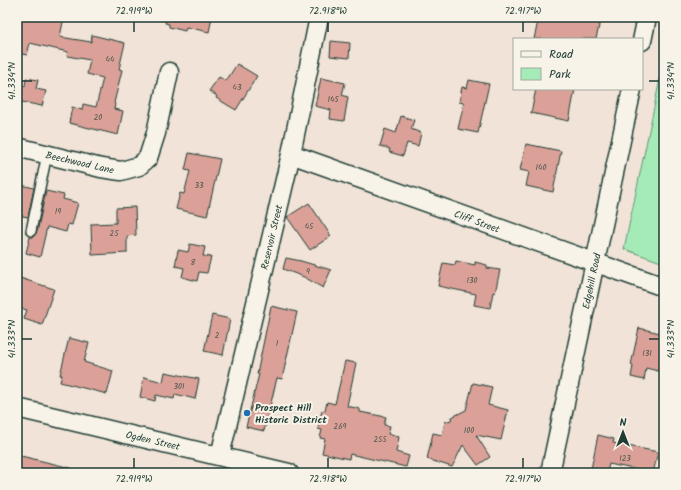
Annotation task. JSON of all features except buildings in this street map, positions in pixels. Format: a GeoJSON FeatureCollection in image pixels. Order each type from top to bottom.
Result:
{"type":"FeatureCollection","features":[{"type":"Feature","properties":{"kind":"street","name":"Reservoir Street"},"geometry":{"type":"LineString","coordinates":[[220,456],[291,154],[319,17]]}},
{"type":"Feature","properties":{"kind":"street"},"geometry":{"type":"LineString","coordinates":[[643,38],[647,17]]}},
{"type":"Feature","properties":{"kind":"street","name":"Beechwood Lane"},"geometry":{"type":"LineString","coordinates":[[17,147],[101,168],[121,171],[139,166],[148,158],[156,132],[168,72]]}},
{"type":"Feature","properties":{"kind":"street","name":"Edgehill Road"},"geometry":{"type":"LineString","coordinates":[[550,473],[632,90]]}},
{"type":"Feature","properties":{"kind":"street","name":"Cliff Street"},"geometry":{"type":"LineString","coordinates":[[291,154],[664,287]]}},
{"type":"Feature","properties":{"kind":"street","name":"Ogden Street"},"geometry":{"type":"LineString","coordinates":[[17,408],[289,473]]}},
{"type":"Feature","properties":{"kind":"lane"},"geometry":{"type":"LineString","coordinates":[[31,231],[47,154]]}},
{"type":"Feature","properties":{"kind":"green space"},"geometry":{"type":"Polygon","coordinates":[[[664,60],[664,263],[624,249],[664,60]]]}},
{"type":"Feature","properties":{"kind":"place","name":"Prospect Hill Historic District"},"geometry":{"type":"Point","coordinates":[247,413]}}]}
